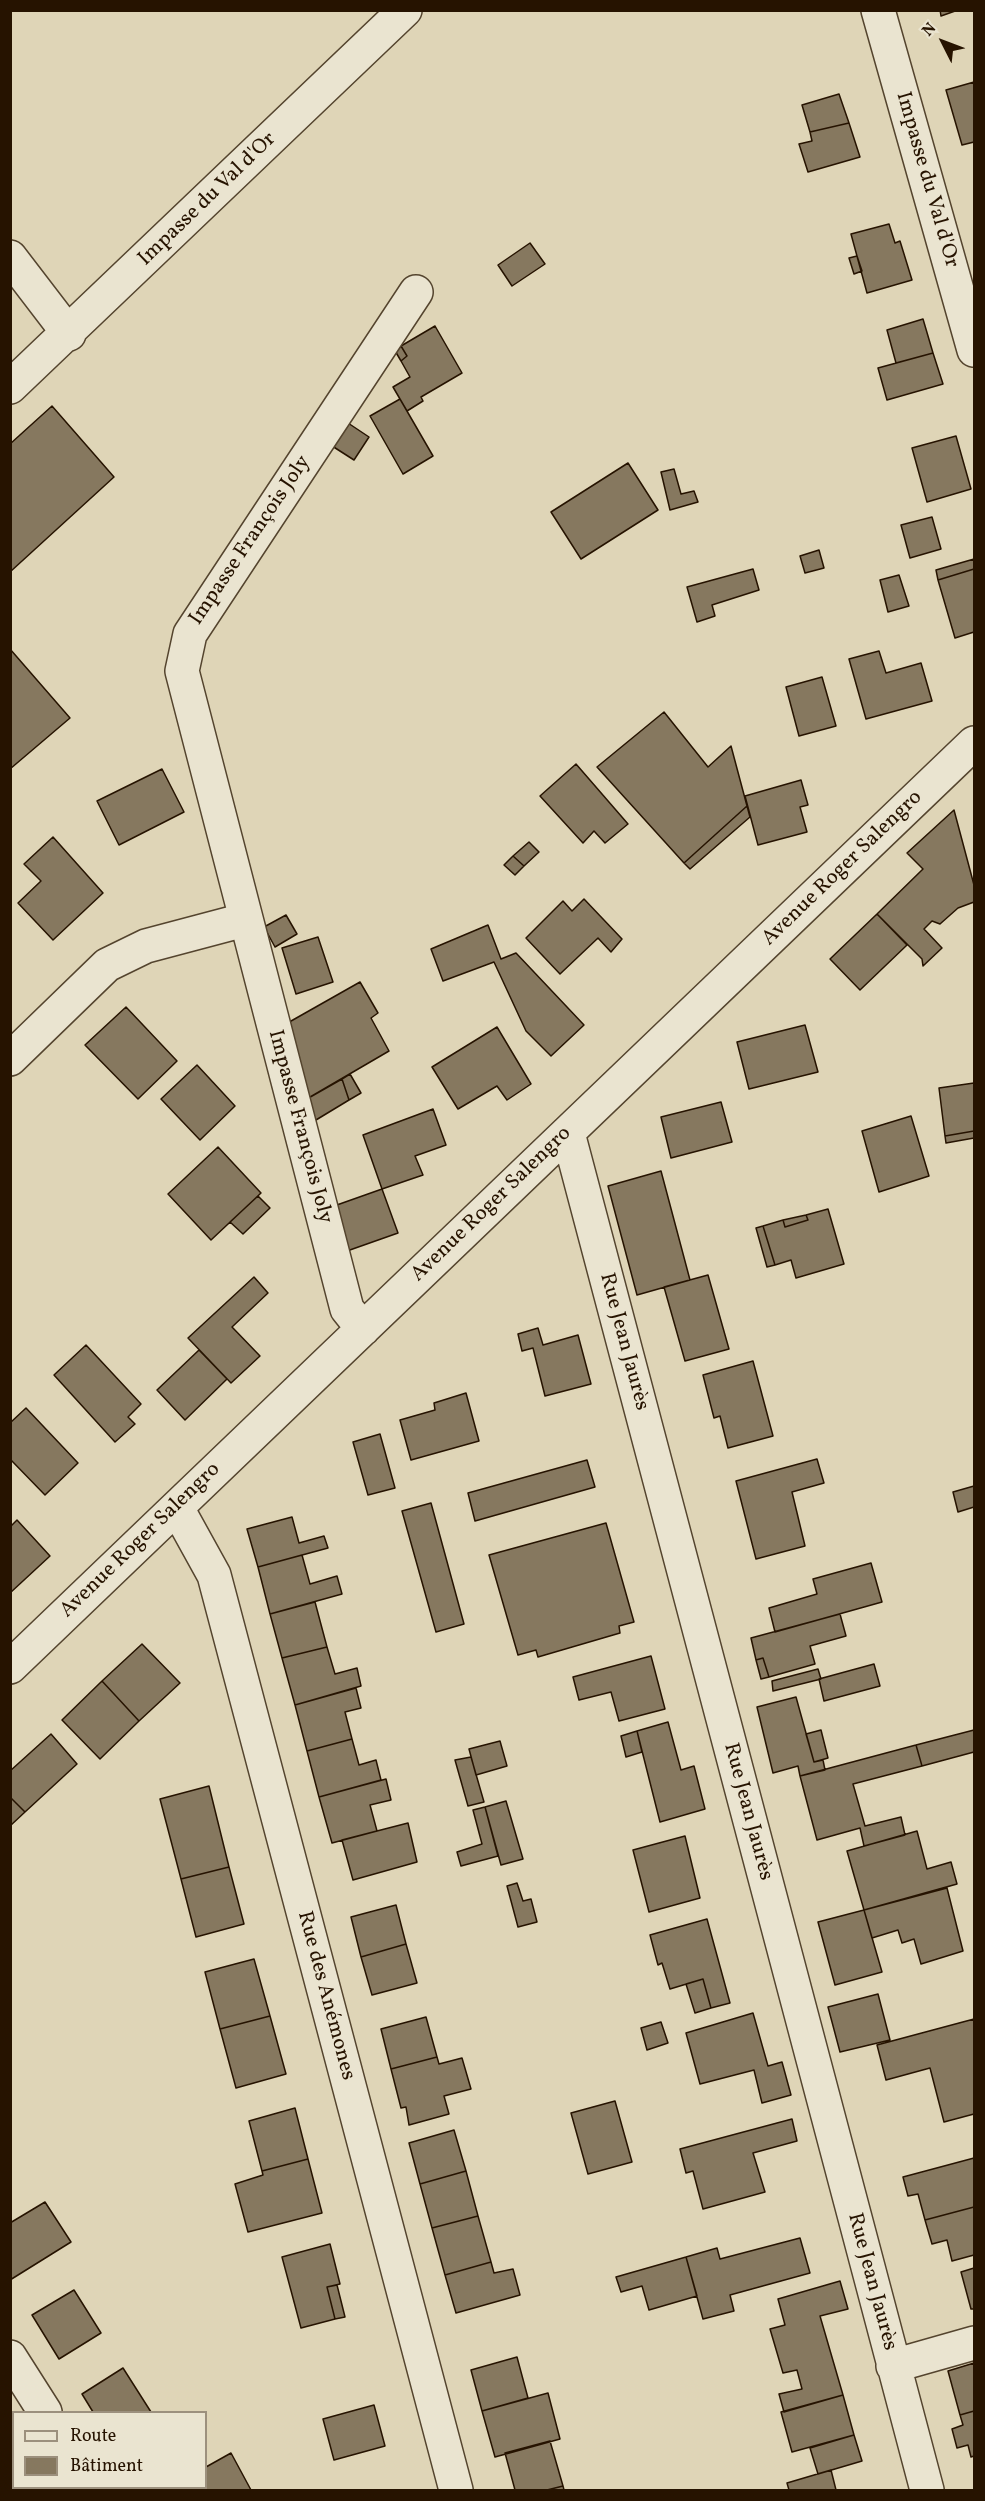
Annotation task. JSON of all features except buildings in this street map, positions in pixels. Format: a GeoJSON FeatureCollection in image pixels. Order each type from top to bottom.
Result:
{"type":"FeatureCollection","features":[{"type":"Feature","properties":{"kind":"street","name":"Impasse du Val d'Or"},"geometry":{"type":"LineString","coordinates":[[10,387],[69,334],[405,10]]}},
{"type":"Feature","properties":{"kind":"street","name":"Impasse du Val d'Or"},"geometry":{"type":"LineString","coordinates":[[878,10],[975,350]]}},
{"type":"Feature","properties":{"kind":"street"},"geometry":{"type":"LineString","coordinates":[[10,257],[69,334]]}},
{"type":"Feature","properties":{"kind":"street","name":"Impasse François Joly"},"geometry":{"type":"LineString","coordinates":[[363,1329],[347,1309],[244,920],[182,671],[190,634],[416,292]]}},
{"type":"Feature","properties":{"kind":"street","name":"Avenue Roger Salengro"},"geometry":{"type":"LineString","coordinates":[[10,1667],[975,743]]}},
{"type":"Feature","properties":{"kind":"street"},"geometry":{"type":"LineString","coordinates":[[10,1059],[107,965],[146,946],[244,920]]}},
{"type":"Feature","properties":{"kind":"street","name":"Rue Jean Jaurès"},"geometry":{"type":"LineString","coordinates":[[568,1133],[927,2490]]}},
{"type":"Feature","properties":{"kind":"street","name":"Rue des Anémones"},"geometry":{"type":"LineString","coordinates":[[177,1508],[214,1575],[456,2490]]}},
{"type":"Feature","properties":{"kind":"street"},"geometry":{"type":"LineString","coordinates":[[893,2366],[975,2343]]}},
{"type":"Feature","properties":{"kind":"street"},"geometry":{"type":"LineString","coordinates":[[10,2357],[44,2411]]}}]}
